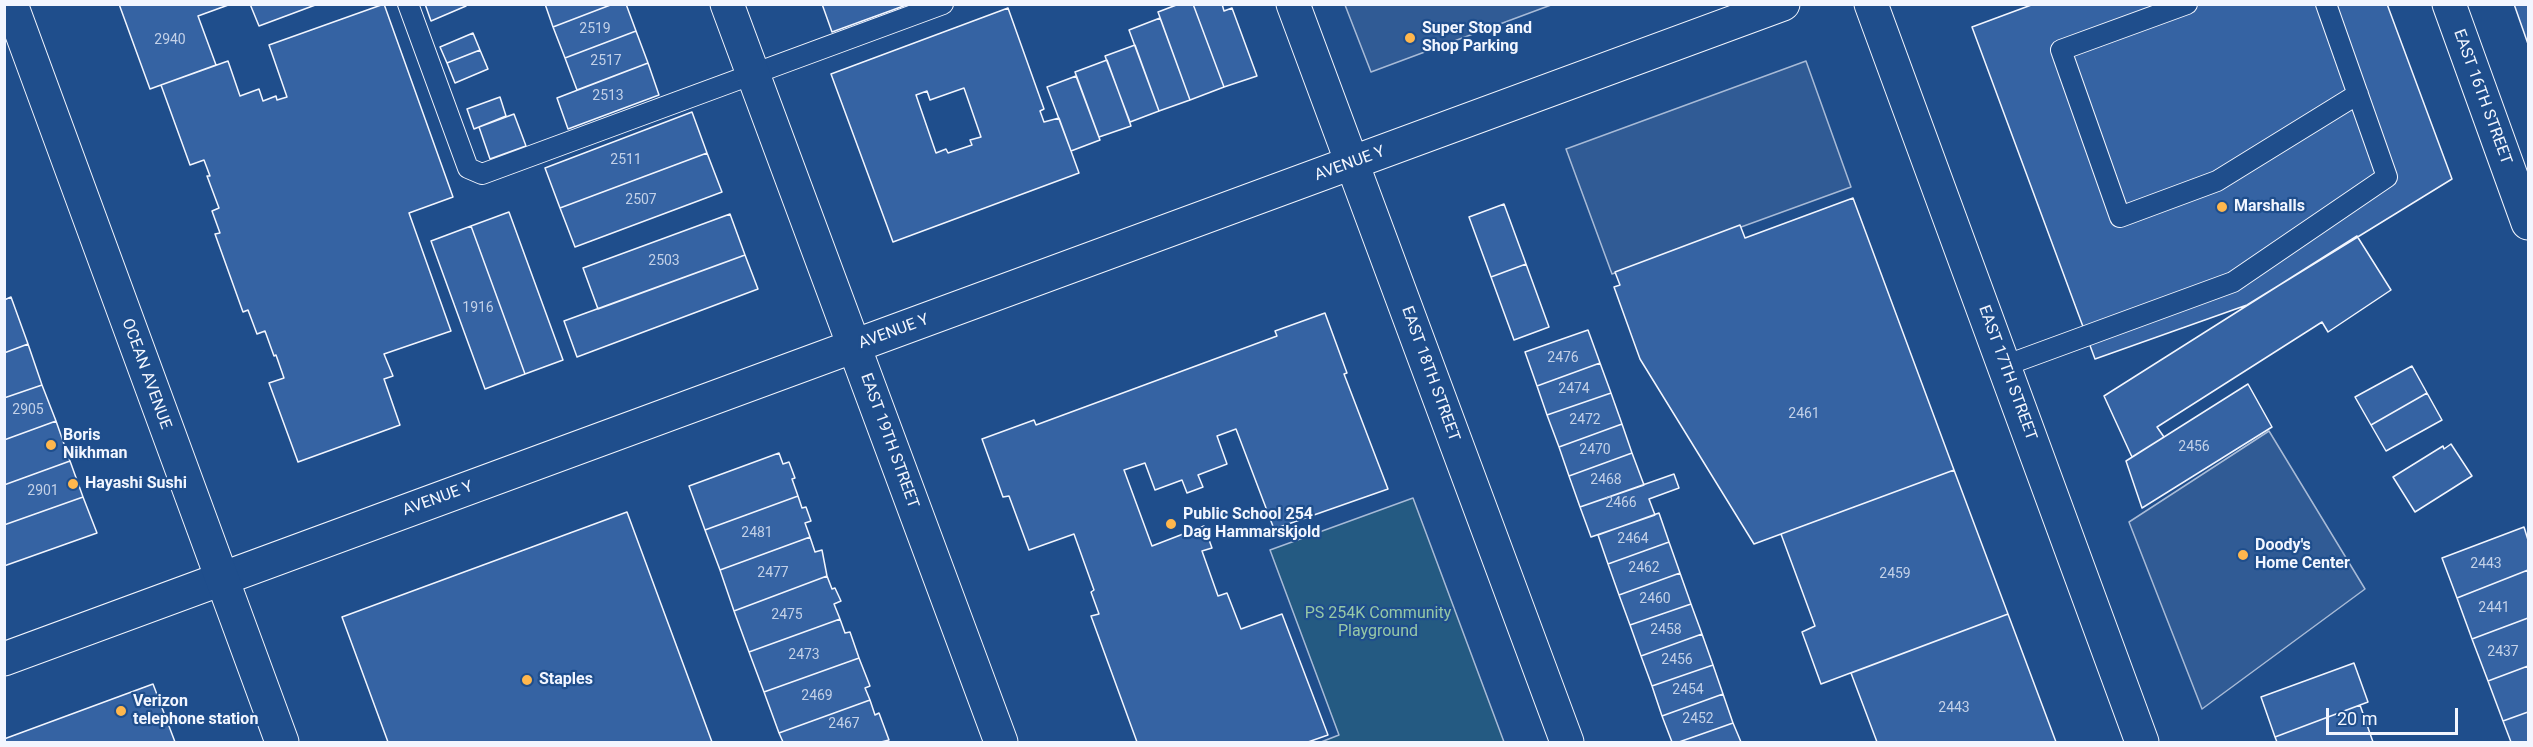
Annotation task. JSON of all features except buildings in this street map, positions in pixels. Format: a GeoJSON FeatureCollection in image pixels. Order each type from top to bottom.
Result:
{"type":"FeatureCollection","features":[{"type":"Feature","properties":{"kind":"street","name":"OCEAN AVENUE"},"geometry":{"type":"LineString","coordinates":[[11,4],[282,742]]}},
{"type":"Feature","properties":{"kind":"street","name":"EAST 19TH STREET"},"geometry":{"type":"LineString","coordinates":[[727,4],[1001,742]]}},
{"type":"Feature","properties":{"kind":"street","name":"EAST 18TH STREET"},"geometry":{"type":"LineString","coordinates":[[1293,4],[1567,742]]}},
{"type":"Feature","properties":{"kind":"street","name":"AVENUE Y"},"geometry":{"type":"LineString","coordinates":[[4,659],[1783,4]]}},
{"type":"Feature","properties":{"kind":"street","name":"EAST 17TH STREET"},"geometry":{"type":"LineString","coordinates":[[1871,4],[2142,742]]}},
{"type":"Feature","properties":{"kind":"street","name":"EAST 16TH STREET"},"geometry":{"type":"LineString","coordinates":[[2449,4],[2529,223]]}},
{"type":"Feature","properties":{"kind":"lane"},"geometry":{"type":"LineString","coordinates":[[408,4],[468,168],[482,174],[943,4]]}},
{"type":"Feature","properties":{"kind":"lane"},"geometry":{"type":"LineString","coordinates":[[2187,4],[2061,50],[2120,218],[2217,181],[2358,94]]}},
{"type":"Feature","properties":{"kind":"lane"},"geometry":{"type":"LineString","coordinates":[[2004,366],[2233,282],[2387,177],[2326,4]]}},
{"type":"Feature","properties":{"kind":"green space","name":"PS 254K Community Playground"},"geometry":{"type":"Polygon","coordinates":[[[1413,498],[1504,742],[1321,742],[1339,735],[1270,550],[1413,498]]]}},
{"type":"Feature","properties":{"kind":"shaded area","name":"Super Stop and Shop Parking"},"geometry":{"type":"Polygon","coordinates":[[[1345,5],[1551,5],[1371,72],[1345,5]]]}},
{"type":"Feature","properties":{"kind":"shaded area"},"geometry":{"type":"Polygon","coordinates":[[[1806,61],[1851,187],[1612,274],[1566,149],[1806,61]]]}},
{"type":"Feature","properties":{"kind":"shaded area","name":"Doody's Home Center"},"geometry":{"type":"Polygon","coordinates":[[[2269,431],[2365,589],[2202,709],[2129,522],[2269,431]]]}},
{"type":"Feature","properties":{"kind":"place","name":"Super Stop and Shop Parking"},"geometry":{"type":"Point","coordinates":[1410,38]}},
{"type":"Feature","properties":{"kind":"place","name":"Marshalls"},"geometry":{"type":"Point","coordinates":[2222,207]}},
{"type":"Feature","properties":{"kind":"place","name":"Boris Nikhman"},"geometry":{"type":"Point","coordinates":[51,445]}},
{"type":"Feature","properties":{"kind":"place","name":"Hayashi Sushi"},"geometry":{"type":"Point","coordinates":[73,484]}},
{"type":"Feature","properties":{"kind":"place","name":"Public School 254 Dag Hammarskjold"},"geometry":{"type":"Point","coordinates":[1171,524]}},
{"type":"Feature","properties":{"kind":"place","name":"Doody's Home Center"},"geometry":{"type":"Point","coordinates":[2243,555]}},
{"type":"Feature","properties":{"kind":"place","name":"Staples"},"geometry":{"type":"Point","coordinates":[527,680]}},
{"type":"Feature","properties":{"kind":"place","name":"Verizon telephone station"},"geometry":{"type":"Point","coordinates":[121,711]}}]}
